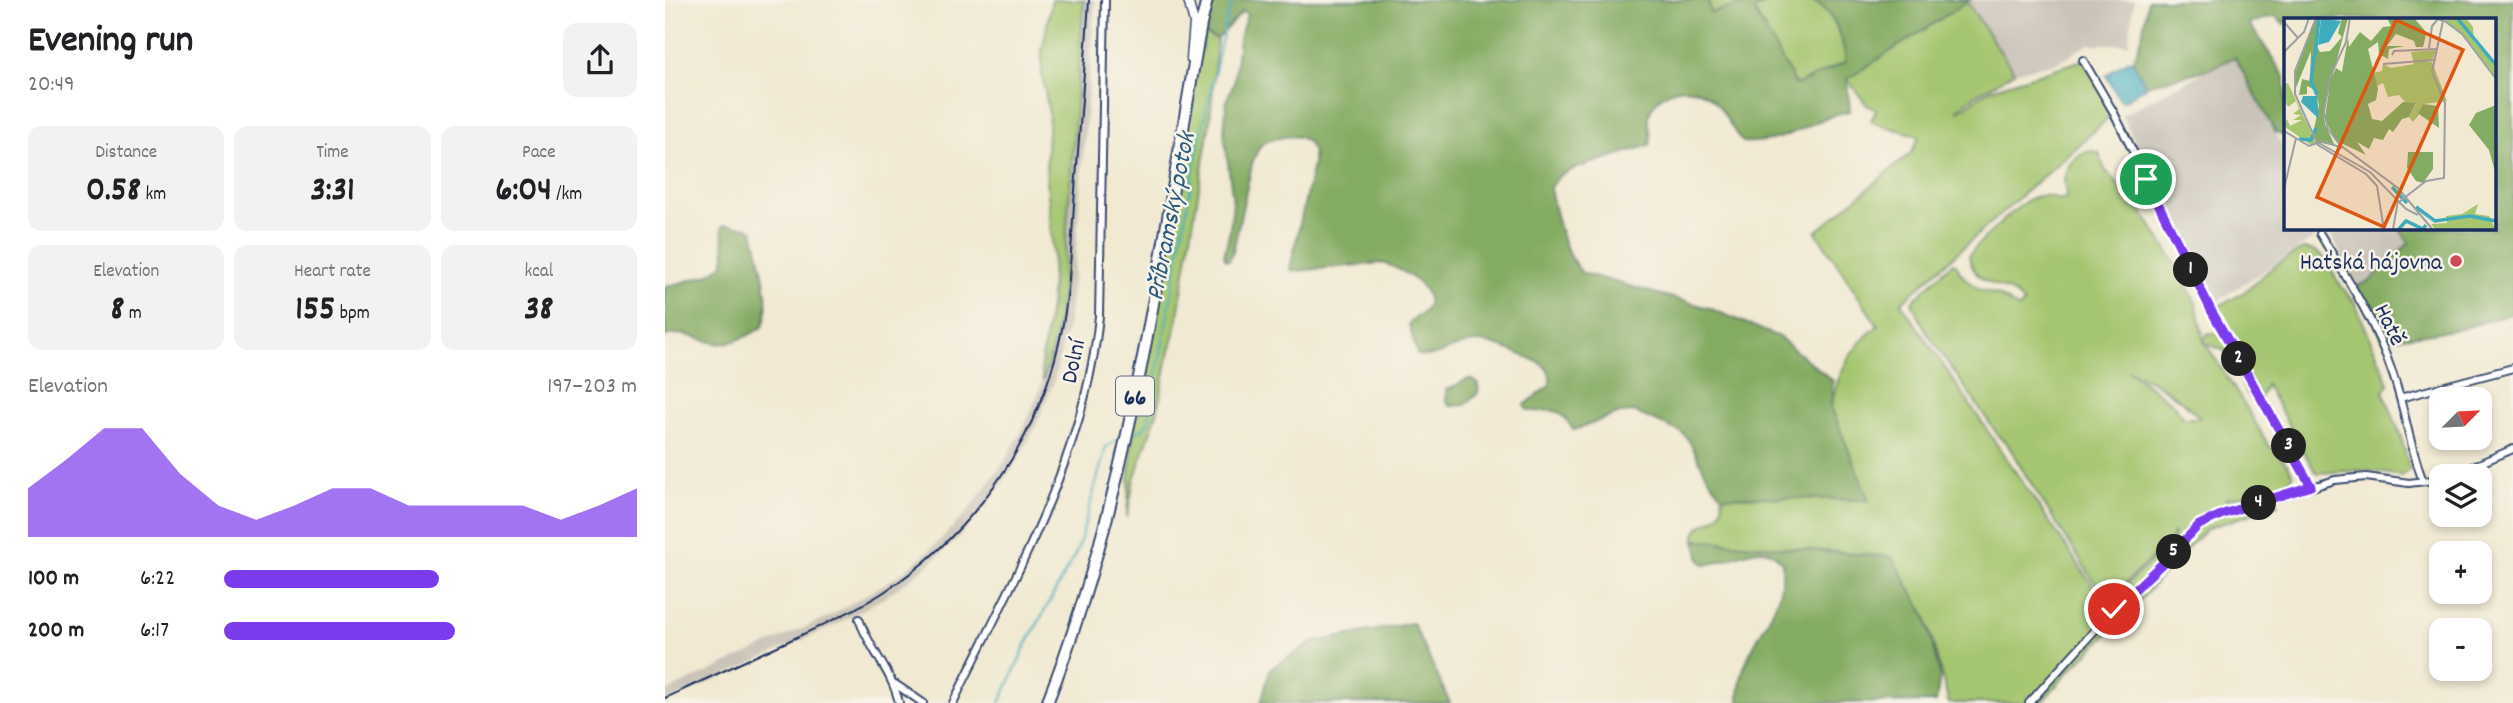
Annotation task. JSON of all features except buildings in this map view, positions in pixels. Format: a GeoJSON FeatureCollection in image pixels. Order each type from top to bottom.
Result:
{"type":"FeatureCollection","features":[{"type":"Feature","properties":{"kind":"main road","name":"66"},"geometry":{"type":"LineString","coordinates":[[1047,703],[1079,614],[1122,461],[1207,0]]}},
{"type":"Feature","properties":{"kind":"street","name":"Dolní"},"geometry":{"type":"LineString","coordinates":[[953,703],[1047,509],[1071,444],[1094,361],[1099,316],[1105,0]]}},
{"type":"Feature","properties":{"kind":"street"},"geometry":{"type":"LineString","coordinates":[[1188,0],[1194,23],[1192,71]]}},
{"type":"Feature","properties":{"kind":"street"},"geometry":{"type":"LineString","coordinates":[[2083,60],[2114,113],[2212,312],[2311,486]]}},
{"type":"Feature","properties":{"kind":"street","name":"Hatě"},"geometry":{"type":"LineString","coordinates":[[2320,234],[2378,338],[2400,398],[2414,457],[2423,481]]}},
{"type":"Feature","properties":{"kind":"street"},"geometry":{"type":"LineString","coordinates":[[2400,398],[2513,368]]}},
{"type":"Feature","properties":{"kind":"street"},"geometry":{"type":"LineString","coordinates":[[2479,464],[2513,449]]}},
{"type":"Feature","properties":{"kind":"street"},"geometry":{"type":"LineString","coordinates":[[2029,703],[2091,633],[2191,532],[2210,519],[2311,486],[2351,478],[2409,482],[2429,480]]}},
{"type":"Feature","properties":{"kind":"street"},"geometry":{"type":"LineString","coordinates":[[859,618],[894,684],[899,703]]}},
{"type":"Feature","properties":{"kind":"street"},"geometry":{"type":"LineString","coordinates":[[894,684],[923,703]]}},
{"type":"Feature","properties":{"kind":"shaded area"},"geometry":{"type":"Polygon","coordinates":[[[1084,0],[1095,0],[1068,322],[1053,384],[1035,428],[1014,466],[986,506],[955,541],[921,571],[885,597],[837,624],[665,703],[665,692],[832,615],[898,576],[932,548],[964,516],[1005,461],[1026,423],[1043,381],[1058,321],[1084,0]]]}},
{"type":"Feature","properties":{"kind":"shaded area"},"geometry":{"type":"Polygon","coordinates":[[[2134,0],[2129,44],[2089,44],[2056,63],[2014,72],[1967,2],[2134,0]]]}},
{"type":"Feature","properties":{"kind":"shaded area"},"geometry":{"type":"Polygon","coordinates":[[[2235,56],[2284,150],[2284,229],[2328,229],[2214,303],[2122,115],[2235,56]]]}},
{"type":"Feature","properties":{"kind":"shaded area"},"geometry":{"type":"Polygon","coordinates":[[[2328,229],[2400,229],[2409,243],[2370,281],[2357,286],[2328,229]]]}},
{"type":"Feature","properties":{"kind":"green space"},"geometry":{"type":"Polygon","coordinates":[[[1052,0],[1084,0],[1062,293],[1055,340],[1043,381],[1041,366],[1051,300],[1053,253],[1046,168],[1049,114],[1042,73],[1042,52],[1052,0]]]}},
{"type":"Feature","properties":{"kind":"green space"},"geometry":{"type":"Polygon","coordinates":[[[1212,0],[1708,0],[1711,13],[1749,3],[1749,0],[1772,0],[1754,10],[1796,85],[1846,62],[1842,41],[1830,13],[1810,0],[1970,0],[1847,79],[1850,111],[1774,139],[1743,142],[1712,99],[1696,90],[1676,89],[1660,98],[1652,108],[1649,116],[1650,145],[1576,168],[1560,175],[1550,188],[1565,244],[1582,273],[1709,308],[1779,337],[1833,381],[1831,407],[1869,500],[1722,496],[1708,477],[1688,439],[1681,432],[1634,412],[1620,413],[1574,430],[1558,412],[1526,409],[1525,405],[1550,385],[1549,372],[1540,363],[1500,347],[1476,342],[1439,354],[1417,354],[1409,324],[1427,308],[1428,298],[1412,277],[1381,263],[1294,271],[1290,269],[1313,165],[1310,146],[1298,137],[1278,138],[1262,144],[1259,148],[1252,164],[1233,251],[1229,260],[1226,260],[1224,255],[1233,202],[1224,132],[1227,99],[1234,83],[1239,39],[1247,15],[1243,11],[1217,39],[1205,34],[1212,0]]]}},
{"type":"Feature","properties":{"kind":"green space"},"geometry":{"type":"Polygon","coordinates":[[[1708,0],[1749,0],[1750,3],[1711,13],[1708,0]]]}},
{"type":"Feature","properties":{"kind":"green space"},"geometry":{"type":"Polygon","coordinates":[[[1772,0],[1812,1],[1820,5],[1837,27],[1846,62],[1796,85],[1753,10],[1772,0]]]}},
{"type":"Feature","properties":{"kind":"green space"},"geometry":{"type":"Polygon","coordinates":[[[2148,0],[2513,0],[2513,313],[2460,329],[2383,340],[2357,286],[2370,281],[2409,243],[2400,229],[2495,229],[2495,18],[2284,18],[2284,24],[2276,16],[2249,23],[2284,76],[2284,136],[2275,132],[2235,57],[2209,69],[2146,85],[2133,61],[2142,37],[2148,0]]]}},
{"type":"Feature","properties":{"kind":"green space"},"geometry":{"type":"Polygon","coordinates":[[[1967,2],[2014,72],[1971,98],[1958,111],[1991,89],[2083,60],[2114,113],[1901,303],[2105,604],[2173,541],[2174,532],[2168,543],[2112,595],[2102,594],[2007,443],[2000,438],[1926,331],[1912,302],[1952,263],[1956,264],[1961,274],[1978,289],[1998,295],[2019,309],[2024,304],[2017,296],[1978,275],[1969,256],[2009,215],[2027,201],[2043,196],[2059,200],[2066,198],[2064,181],[2067,169],[2083,153],[2099,153],[2105,170],[2141,210],[2172,258],[2196,303],[2204,342],[2207,334],[2226,326],[2217,307],[2246,291],[2281,262],[2303,249],[2315,251],[2327,261],[2337,281],[2355,303],[2385,374],[2388,384],[2384,393],[2410,470],[2402,476],[2363,470],[2315,471],[2266,385],[2256,407],[2244,389],[2233,358],[2223,350],[2205,343],[2266,441],[2288,466],[2293,476],[2287,483],[2271,491],[2226,498],[2226,501],[2275,498],[2279,505],[2208,528],[2041,703],[1949,703],[1926,617],[1891,557],[1695,540],[1699,528],[1720,513],[1722,496],[1868,500],[1831,407],[1837,383],[1847,362],[1860,343],[1878,326],[1816,232],[1911,153],[1919,137],[1871,121],[1876,110],[1867,105],[1847,79],[1967,2]],[[2127,370],[2171,402],[2184,418],[2200,418],[2157,384],[2127,370]]]}},
{"type":"Feature","properties":{"kind":"green space"},"geometry":{"type":"Polygon","coordinates":[[[1205,34],[1217,39],[1210,121],[1175,333],[1157,413],[1134,479],[1127,518],[1132,439],[1196,72],[1205,34]]]}},
{"type":"Feature","properties":{"kind":"green space"},"geometry":{"type":"Polygon","coordinates":[[[724,225],[747,227],[753,231],[766,292],[767,305],[763,326],[741,339],[727,343],[709,342],[684,335],[665,336],[665,287],[708,275],[723,265],[724,225]]]}},
{"type":"Feature","properties":{"kind":"green space"},"geometry":{"type":"Polygon","coordinates":[[[1470,379],[1479,384],[1478,393],[1465,405],[1450,406],[1446,402],[1446,390],[1470,379]]]}},
{"type":"Feature","properties":{"kind":"green space"},"geometry":{"type":"Polygon","coordinates":[[[1695,540],[1892,557],[1926,617],[1940,676],[1936,702],[1739,703],[1745,665],[1780,591],[1782,563],[1775,554],[1756,550],[1704,564],[1700,560],[1695,540]]]}},
{"type":"Feature","properties":{"kind":"green space"},"geometry":{"type":"Polygon","coordinates":[[[1413,623],[1450,703],[1261,703],[1270,669],[1314,642],[1413,623]]]}},
{"type":"Feature","properties":{"kind":"water"},"geometry":{"type":"Polygon","coordinates":[[[2128,60],[2133,61],[2146,87],[2124,101],[2120,100],[2106,75],[2128,60]]]}},
{"type":"Feature","properties":{"kind":"waterway","name":"Příbramský potok"},"geometry":{"type":"LineString","coordinates":[[1135,433],[1143,429],[1149,420],[1195,163],[1226,20],[1234,0]]}},
{"type":"Feature","properties":{"kind":"waterway","name":"Příbramský potok"},"geometry":{"type":"LineString","coordinates":[[1000,703],[1024,649],[1078,549],[1106,447],[1119,439]]}},
{"type":"Feature","properties":{"kind":"railway"},"geometry":{"type":"LineString","coordinates":[[665,698],[829,622],[884,592],[916,569],[972,515],[1016,451],[1034,417],[1048,381],[1063,324],[1070,267],[1089,0]]}},
{"type":"Feature","properties":{"kind":"place","name":"Haťská hájovna"},"geometry":{"type":"Point","coordinates":[2456,261]}},
{"type":"Feature","properties":{"kind":"route"},"geometry":{"type":"LineString","coordinates":[[2114,609],[2199,525],[2223,514],[2311,486],[2212,312],[2146,179]]}}]}
